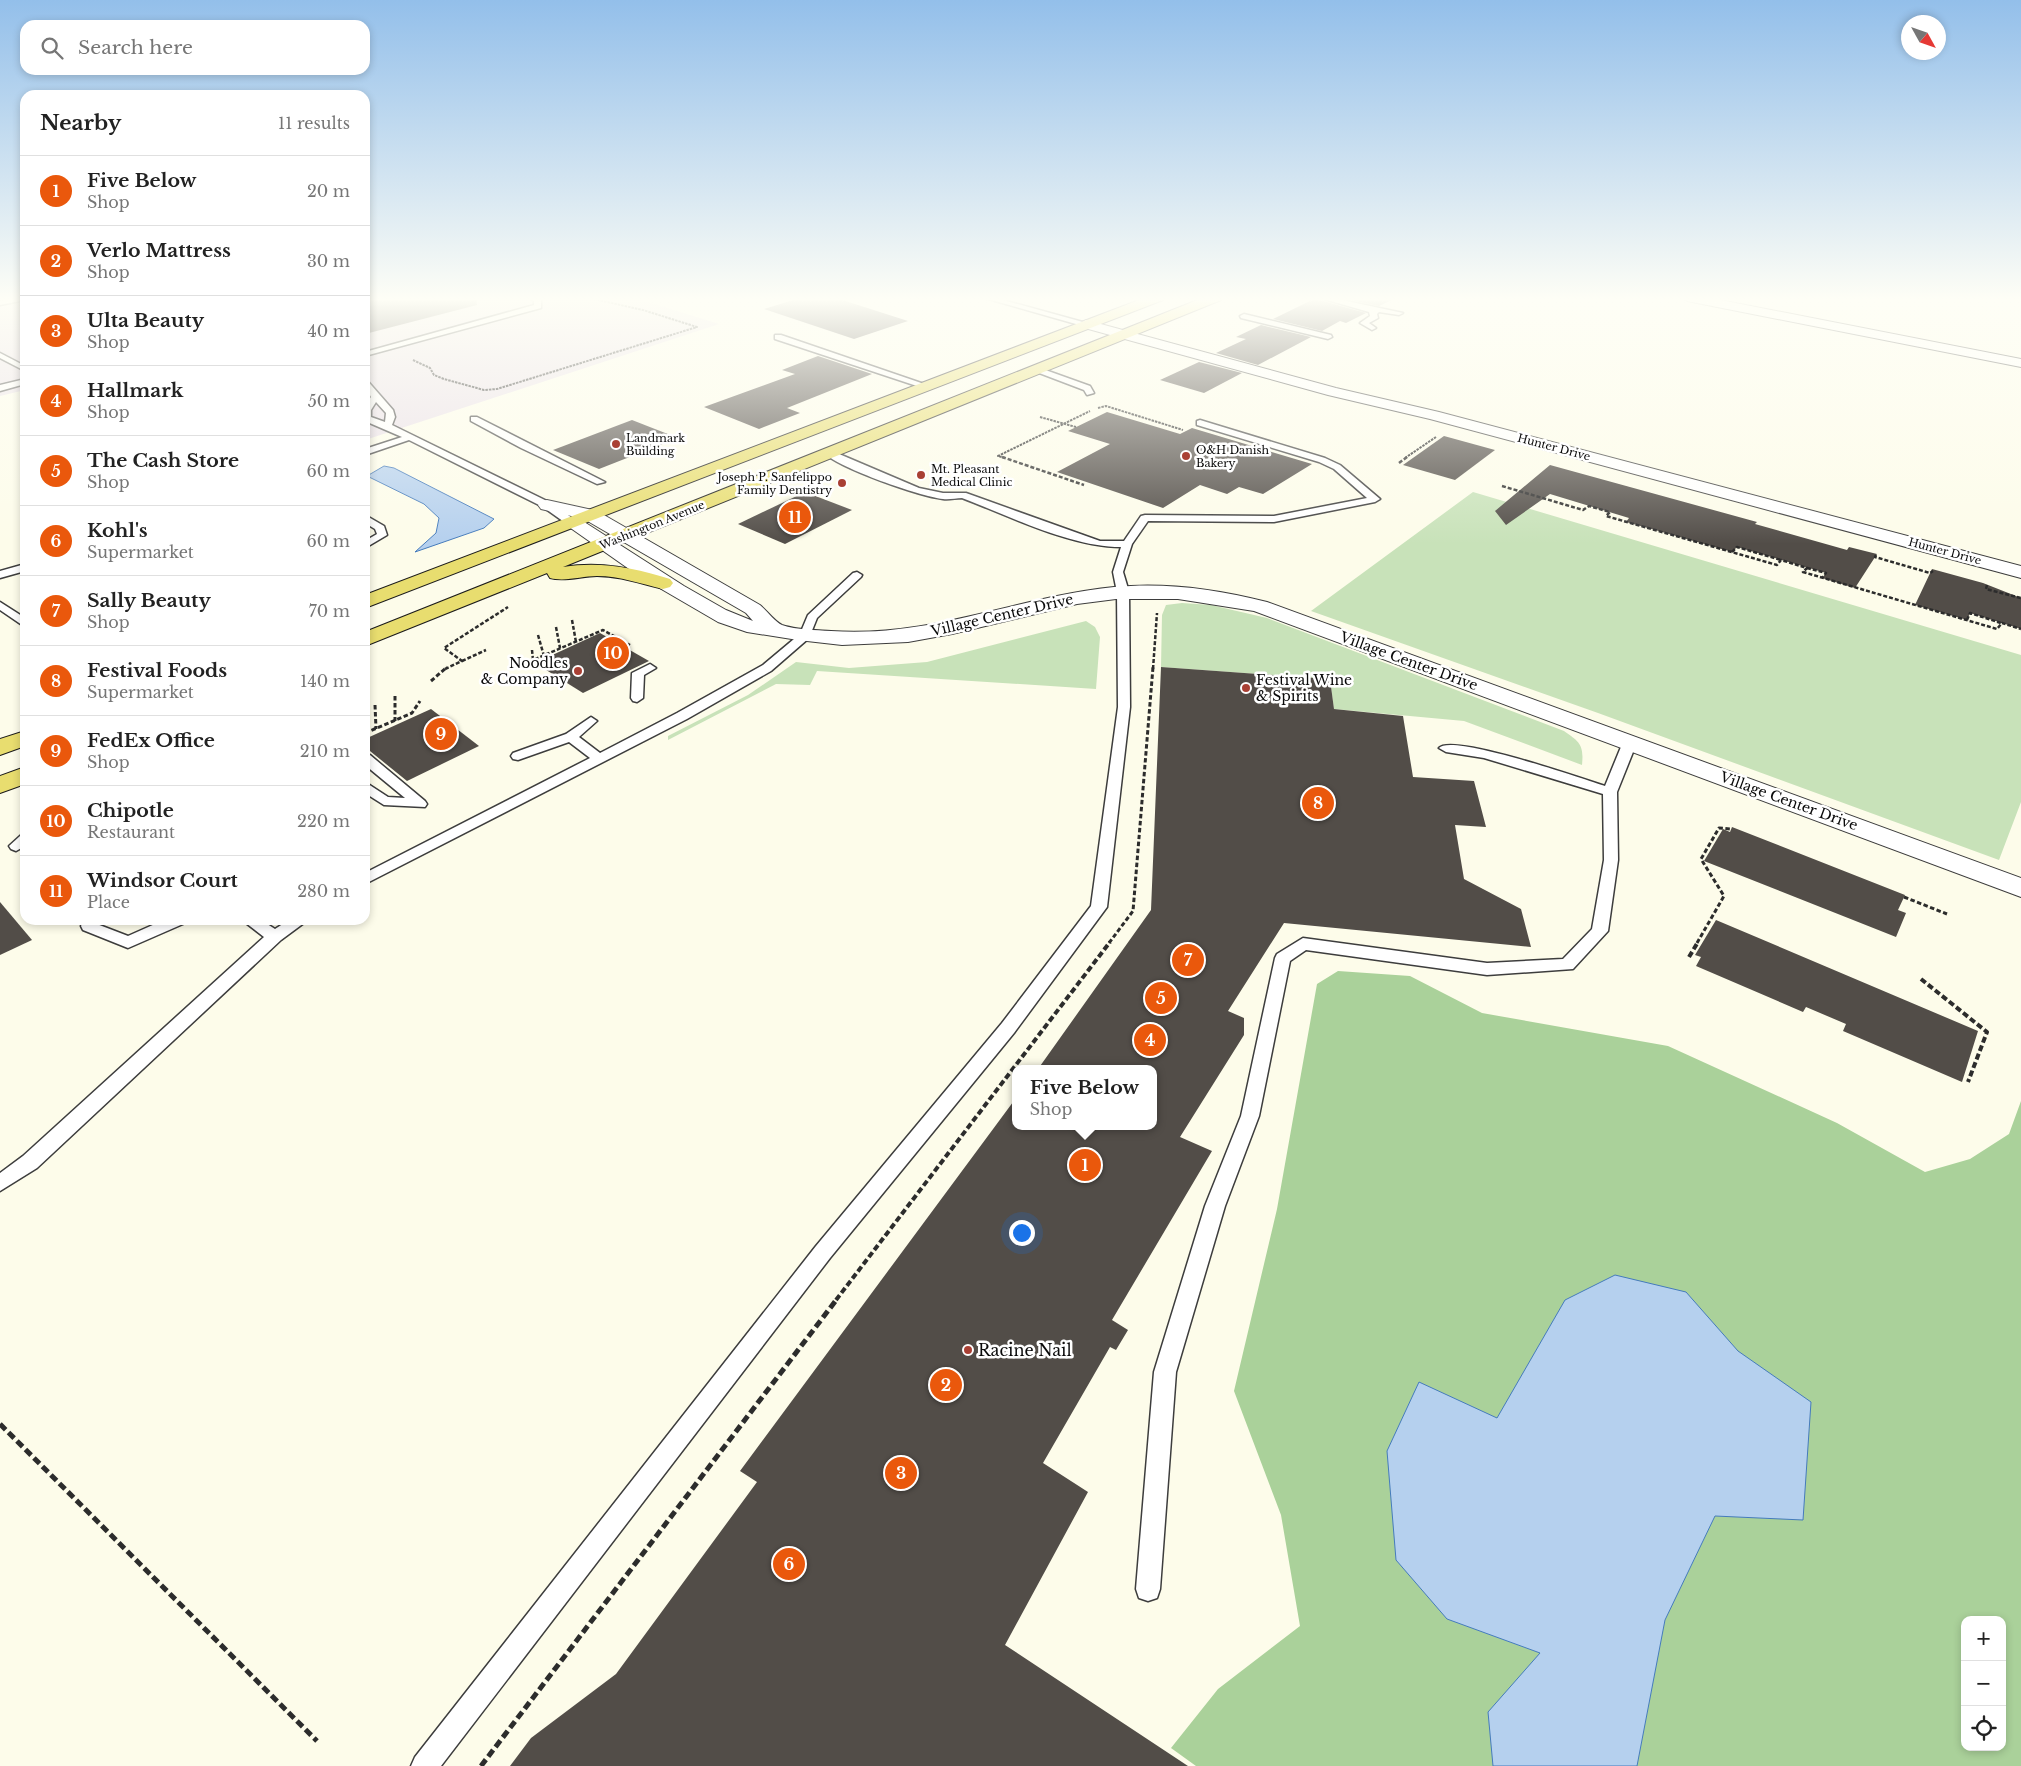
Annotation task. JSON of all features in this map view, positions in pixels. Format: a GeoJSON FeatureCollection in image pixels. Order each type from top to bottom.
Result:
{"type":"FeatureCollection","features":[{"type":"Feature","properties":{"kind":"main road"},"geometry":{"type":"LineString","coordinates":[[370,600],[582,522],[943,379]]}},
{"type":"Feature","properties":{"kind":"main road","name":"Washington Avenue"},"geometry":{"type":"LineString","coordinates":[[370,638],[614,536],[829,453],[1011,379]]}},
{"type":"Feature","properties":{"kind":"main road"},"geometry":{"type":"LineString","coordinates":[[614,536],[632,514],[776,457],[797,436]]}},
{"type":"Feature","properties":{"kind":"main road"},"geometry":{"type":"LineString","coordinates":[[370,626],[392,614],[446,590],[569,541],[582,522]]}},
{"type":"Feature","properties":{"kind":"main road"},"geometry":{"type":"LineString","coordinates":[[370,647],[543,577],[580,570],[605,569],[632,573],[664,583]]}},
{"type":"Feature","properties":{"kind":"main road"},"geometry":{"type":"LineString","coordinates":[[0,748],[20,740]]}},
{"type":"Feature","properties":{"kind":"main road"},"geometry":{"type":"LineString","coordinates":[[0,785],[20,777]]}},
{"type":"Feature","properties":{"kind":"street","name":"Hunter Drive"},"geometry":{"type":"LineString","coordinates":[[1287,379],[1442,417],[2021,572]]}},
{"type":"Feature","properties":{"kind":"street","name":"Village Center Drive"},"geometry":{"type":"LineString","coordinates":[[547,505],[614,536],[753,609],[773,629]]}},
{"type":"Feature","properties":{"kind":"street","name":"Village Center Drive"},"geometry":{"type":"LineString","coordinates":[[614,536],[664,583],[720,614],[747,626],[805,636],[866,639],[910,636],[1070,600],[1122,592],[1196,594],[1260,606],[2021,888]]}},
{"type":"Feature","properties":{"kind":"lane"},"geometry":{"type":"LineString","coordinates":[[906,379],[926,386]]}},
{"type":"Feature","properties":{"kind":"lane"},"geometry":{"type":"LineString","coordinates":[[1064,379],[1087,388],[1090,393]]}},
{"type":"Feature","properties":{"kind":"lane"},"geometry":{"type":"LineString","coordinates":[[0,388],[20,382]]}},
{"type":"Feature","properties":{"kind":"lane"},"geometry":{"type":"LineString","coordinates":[[370,388],[376,397],[387,405],[391,411],[392,417],[387,426]]}},
{"type":"Feature","properties":{"kind":"lane"},"geometry":{"type":"LineString","coordinates":[[370,404],[376,397]]}},
{"type":"Feature","properties":{"kind":"lane"},"geometry":{"type":"LineString","coordinates":[[474,419],[524,446],[600,482]]}},
{"type":"Feature","properties":{"kind":"lane"},"geometry":{"type":"LineString","coordinates":[[370,420],[410,437],[547,505]]}},
{"type":"Feature","properties":{"kind":"lane"},"geometry":{"type":"LineString","coordinates":[[424,1766],[823,1252],[1008,1028],[1099,907],[1124,707],[1122,592],[1118,572],[1127,544],[1145,518],[1274,519],[1375,499],[1337,467],[1322,460],[1200,423]]}},
{"type":"Feature","properties":{"kind":"lane"},"geometry":{"type":"LineString","coordinates":[[370,450],[410,437]]}},
{"type":"Feature","properties":{"kind":"lane"},"geometry":{"type":"LineString","coordinates":[[829,453],[865,470],[922,491],[945,497],[963,495],[1072,536],[1100,544],[1127,544]]}},
{"type":"Feature","properties":{"kind":"lane"},"geometry":{"type":"LineString","coordinates":[[370,521],[380,528],[382,534],[370,542]]}},
{"type":"Feature","properties":{"kind":"lane"},"geometry":{"type":"LineString","coordinates":[[0,576],[20,569]]}},
{"type":"Feature","properties":{"kind":"lane"},"geometry":{"type":"LineString","coordinates":[[370,876],[599,759],[767,668],[780,655],[805,636],[812,617],[857,575]]}},
{"type":"Feature","properties":{"kind":"lane"},"geometry":{"type":"LineString","coordinates":[[0,605],[20,620]]}},
{"type":"Feature","properties":{"kind":"lane"},"geometry":{"type":"LineString","coordinates":[[637,698],[638,673],[650,668]]}},
{"type":"Feature","properties":{"kind":"lane"},"geometry":{"type":"LineString","coordinates":[[518,756],[571,737],[591,721]]}},
{"type":"Feature","properties":{"kind":"lane"},"geometry":{"type":"LineString","coordinates":[[571,737],[599,759]]}},
{"type":"Feature","properties":{"kind":"lane"},"geometry":{"type":"LineString","coordinates":[[1148,1589],[1165,1372],[1215,1206],[1250,1116],[1283,958],[1303,944],[1487,969],[1567,966],[1600,931],[1611,860],[1610,792],[1630,742]]}},
{"type":"Feature","properties":{"kind":"lane"},"geometry":{"type":"LineString","coordinates":[[1446,748],[1486,754],[1610,792]]}},
{"type":"Feature","properties":{"kind":"lane"},"geometry":{"type":"LineString","coordinates":[[370,762],[420,804],[384,801],[370,790]]}},
{"type":"Feature","properties":{"kind":"lane"},"geometry":{"type":"LineString","coordinates":[[89,926],[128,942],[167,925]]}},
{"type":"Feature","properties":{"kind":"lane"},"geometry":{"type":"LineString","coordinates":[[258,925],[275,936]]}},
{"type":"Feature","properties":{"kind":"lane"},"geometry":{"type":"LineString","coordinates":[[0,1183],[30,1162],[275,936],[292,925]]}},
{"type":"Feature","properties":{"kind":"path"},"geometry":{"type":"LineString","coordinates":[[446,379],[484,390],[508,386],[529,379]]}},
{"type":"Feature","properties":{"kind":"path"},"geometry":{"type":"LineString","coordinates":[[1084,485],[998,456],[1090,410],[1106,406],[1186,431]]}},
{"type":"Feature","properties":{"kind":"path"},"geometry":{"type":"LineString","coordinates":[[1040,416],[1076,427]]}},
{"type":"Feature","properties":{"kind":"path"},"geometry":{"type":"LineString","coordinates":[[1399,463],[1438,435],[1422,431],[1442,417]]}},
{"type":"Feature","properties":{"kind":"path"},"geometry":{"type":"LineString","coordinates":[[1502,486],[1583,510],[1589,506],[1610,512],[1606,516],[1777,565],[1781,560]]}},
{"type":"Feature","properties":{"kind":"path"},"geometry":{"type":"LineString","coordinates":[[1732,552],[1737,547],[1826,573],[1822,578]]}},
{"type":"Feature","properties":{"kind":"path"},"geometry":{"type":"LineString","coordinates":[[1748,557],[1752,552]]}},
{"type":"Feature","properties":{"kind":"path"},"geometry":{"type":"LineString","coordinates":[[1807,568],[1802,572],[1997,629],[2002,623]]}},
{"type":"Feature","properties":{"kind":"path"},"geometry":{"type":"LineString","coordinates":[[462,660],[444,648],[516,602]]}},
{"type":"Feature","properties":{"kind":"path"},"geometry":{"type":"LineString","coordinates":[[1967,620],[1970,614],[2021,628]]}},
{"type":"Feature","properties":{"kind":"path"},"geometry":{"type":"LineString","coordinates":[[572,620],[576,642]]}},
{"type":"Feature","properties":{"kind":"path"},"geometry":{"type":"LineString","coordinates":[[556,627],[560,648]]}},
{"type":"Feature","properties":{"kind":"path"},"geometry":{"type":"LineString","coordinates":[[532,650],[533,660],[603,630],[630,645]]}},
{"type":"Feature","properties":{"kind":"path"},"geometry":{"type":"LineString","coordinates":[[538,635],[544,656]]}},
{"type":"Feature","properties":{"kind":"path"},"geometry":{"type":"LineString","coordinates":[[431,681],[447,667],[486,650]]}},
{"type":"Feature","properties":{"kind":"path"},"geometry":{"type":"LineString","coordinates":[[394,696],[395,721]]}},
{"type":"Feature","properties":{"kind":"path"},"geometry":{"type":"LineString","coordinates":[[370,731],[412,713],[420,701]]}},
{"type":"Feature","properties":{"kind":"path"},"geometry":{"type":"LineString","coordinates":[[375,705],[376,729]]}},
{"type":"Feature","properties":{"kind":"path"},"geometry":{"type":"LineString","coordinates":[[1689,957],[1724,896],[1701,859],[1719,828],[1731,830]]}},
{"type":"Feature","properties":{"kind":"path"},"geometry":{"type":"LineString","coordinates":[[1904,897],[1948,914]]}},
{"type":"Feature","properties":{"kind":"path"},"geometry":{"type":"LineString","coordinates":[[1921,979],[1987,1032],[1968,1082]]}},
{"type":"Feature","properties":{"kind":"path"},"geometry":{"type":"LineString","coordinates":[[0,1424],[317,1741]]}},
{"type":"Feature","properties":{"kind":"shaded area"},"geometry":{"type":"Polygon","coordinates":[[[0,379],[20,379],[20,391],[0,396],[0,379]]]}},
{"type":"Feature","properties":{"kind":"shaded area"},"geometry":{"type":"Polygon","coordinates":[[[370,379],[550,379],[370,438],[370,379]]]}},
{"type":"Feature","properties":{"kind":"green space"},"geometry":{"type":"Polygon","coordinates":[[[1473,492],[2021,655],[2021,802],[1999,860],[1598,713],[1311,611],[1473,492]]]}},
{"type":"Feature","properties":{"kind":"green space"},"geometry":{"type":"Polygon","coordinates":[[[1182,603],[1211,605],[1267,618],[1564,731],[1580,745],[1582,765],[1464,721],[1334,709],[1330,679],[1161,667],[1162,615],[1166,605],[1182,603]]]}},
{"type":"Feature","properties":{"kind":"green space"},"geometry":{"type":"Polygon","coordinates":[[[1086,621],[1095,627],[1100,637],[1096,689],[817,671],[810,685],[776,684],[668,740],[668,736],[748,695],[796,662],[849,668],[927,662],[1086,621]]]}},
{"type":"Feature","properties":{"kind":"green space"},"geometry":{"type":"Polygon","coordinates":[[[1338,971],[1410,976],[1482,1013],[1668,1046],[1837,1123],[1925,1172],[1970,1159],[2009,1134],[2021,1101],[2021,1766],[1196,1766],[1171,1748],[1218,1689],[1300,1626],[1281,1515],[1234,1391],[1277,1209],[1317,984],[1338,971]]]}},
{"type":"Feature","properties":{"kind":"water"},"geometry":{"type":"Polygon","coordinates":[[[384,466],[394,468],[494,519],[484,528],[415,552],[436,533],[439,518],[424,504],[370,477],[370,474],[384,466]]]}},
{"type":"Feature","properties":{"kind":"water"},"geometry":{"type":"Polygon","coordinates":[[[1615,1275],[1686,1292],[1738,1351],[1811,1402],[1803,1520],[1715,1516],[1665,1620],[1637,1766],[1493,1766],[1488,1712],[1540,1653],[1447,1619],[1396,1560],[1387,1451],[1419,1382],[1497,1418],[1565,1300],[1615,1275]]]}},
{"type":"Feature","properties":{"kind":"building"},"geometry":{"type":"Polygon","coordinates":[[[780,379],[858,379],[787,408],[800,413],[759,429],[704,407],[780,379]]]}},
{"type":"Feature","properties":{"kind":"building"},"geometry":{"type":"Polygon","coordinates":[[[1161,379],[1230,379],[1204,393],[1161,379]]]}},
{"type":"Feature","properties":{"kind":"building","name":"O&H Danish Bakery"},"geometry":{"type":"Polygon","coordinates":[[[1107,412],[1180,434],[1192,428],[1312,464],[1263,494],[1239,487],[1227,494],[1200,485],[1163,508],[1057,472],[1110,444],[1068,431],[1107,412]]]}},
{"type":"Feature","properties":{"kind":"building","name":"Landmark Building"},"geometry":{"type":"Polygon","coordinates":[[[632,420],[678,438],[599,469],[553,450],[632,420]]]}},
{"type":"Feature","properties":{"kind":"building"},"geometry":{"type":"Polygon","coordinates":[[[1444,436],[1495,450],[1455,480],[1403,465],[1444,436]]]}},
{"type":"Feature","properties":{"kind":"building"},"geometry":{"type":"Polygon","coordinates":[[[1550,465],[1757,522],[1755,524],[1847,550],[1849,547],[1877,554],[1855,588],[1822,578],[1826,573],[1737,547],[1732,552],[1626,522],[1629,518],[1550,494],[1506,525],[1495,511],[1550,465]]]}},
{"type":"Feature","properties":{"kind":"building"},"geometry":{"type":"Polygon","coordinates":[[[805,492],[852,510],[785,544],[738,524],[805,492]]]}},
{"type":"Feature","properties":{"kind":"building"},"geometry":{"type":"Polygon","coordinates":[[[1932,569],[1983,583],[2021,598],[2021,629],[1970,613],[1967,620],[1915,605],[1932,569]]]}},
{"type":"Feature","properties":{"kind":"building"},"geometry":{"type":"Polygon","coordinates":[[[600,633],[649,661],[583,693],[535,663],[600,633]]]}},
{"type":"Feature","properties":{"kind":"building"},"geometry":{"type":"Polygon","coordinates":[[[1161,667],[1330,679],[1334,709],[1403,716],[1413,777],[1474,781],[1486,827],[1455,825],[1464,879],[1521,909],[1531,947],[1284,923],[1228,1011],[1244,1018],[1244,1035],[1180,1137],[1212,1151],[1112,1320],[1128,1330],[1116,1350],[1110,1347],[1043,1463],[1088,1492],[1005,1645],[1188,1766],[510,1766],[531,1738],[616,1674],[757,1482],[740,1471],[1012,1103],[1012,1130],[1157,1130],[1157,1065],[1041,1065],[1151,910],[1161,667]]]}},
{"type":"Feature","properties":{"kind":"building"},"geometry":{"type":"Polygon","coordinates":[[[431,709],[479,746],[407,781],[370,751],[370,737],[431,709]]]}},
{"type":"Feature","properties":{"kind":"building"},"geometry":{"type":"Polygon","coordinates":[[[1732,827],[1905,895],[1898,910],[1906,913],[1896,937],[1704,861],[1723,829],[1730,832],[1732,827]]]}},
{"type":"Feature","properties":{"kind":"building"},"geometry":{"type":"Polygon","coordinates":[[[0,902],[32,940],[0,955],[0,902]]]}},
{"type":"Feature","properties":{"kind":"building"},"geometry":{"type":"Polygon","coordinates":[[[1716,920],[1978,1031],[1962,1082],[1843,1031],[1846,1024],[1806,1007],[1803,1012],[1696,966],[1701,957],[1695,955],[1716,920]]]}},
{"type":"Feature","properties":{"kind":"place","name":"Landmark Building"},"geometry":{"type":"Point","coordinates":[616,444]}},
{"type":"Feature","properties":{"kind":"place","name":"O&H Danish Bakery"},"geometry":{"type":"Point","coordinates":[1186,456]}},
{"type":"Feature","properties":{"kind":"place","name":"Mt. Pleasant Medical Clinic"},"geometry":{"type":"Point","coordinates":[921,475]}},
{"type":"Feature","properties":{"kind":"place","name":"Joseph P. Sanfelippo Family Dentistry"},"geometry":{"type":"Point","coordinates":[842,483]}},
{"type":"Feature","properties":{"kind":"place","name":"Windsor Court"},"geometry":{"type":"Point","coordinates":[795,517]}},
{"type":"Feature","properties":{"kind":"place","name":"Chipotle"},"geometry":{"type":"Point","coordinates":[613,653]}},
{"type":"Feature","properties":{"kind":"place","name":"Noodles & Company"},"geometry":{"type":"Point","coordinates":[578,671]}},
{"type":"Feature","properties":{"kind":"place","name":"Festival Wine & Spirits"},"geometry":{"type":"Point","coordinates":[1246,688]}},
{"type":"Feature","properties":{"kind":"place","name":"FedEx Office"},"geometry":{"type":"Point","coordinates":[441,734]}},
{"type":"Feature","properties":{"kind":"place","name":"Festival Foods"},"geometry":{"type":"Point","coordinates":[1318,803]}},
{"type":"Feature","properties":{"kind":"place","name":"Sally Beauty"},"geometry":{"type":"Point","coordinates":[1188,960]}},
{"type":"Feature","properties":{"kind":"place","name":"The Cash Store"},"geometry":{"type":"Point","coordinates":[1161,998]}},
{"type":"Feature","properties":{"kind":"place","name":"Hallmark"},"geometry":{"type":"Point","coordinates":[1150,1040]}},
{"type":"Feature","properties":{"kind":"place","name":"Five Below"},"geometry":{"type":"Point","coordinates":[1085,1165]}},
{"type":"Feature","properties":{"kind":"place","name":"Racine Nail"},"geometry":{"type":"Point","coordinates":[968,1350]}},
{"type":"Feature","properties":{"kind":"place","name":"Verlo Mattress"},"geometry":{"type":"Point","coordinates":[946,1385]}},
{"type":"Feature","properties":{"kind":"place","name":"Ulta Beauty"},"geometry":{"type":"Point","coordinates":[901,1473]}},
{"type":"Feature","properties":{"kind":"place","name":"Kohl's"},"geometry":{"type":"Point","coordinates":[789,1564]}}]}
